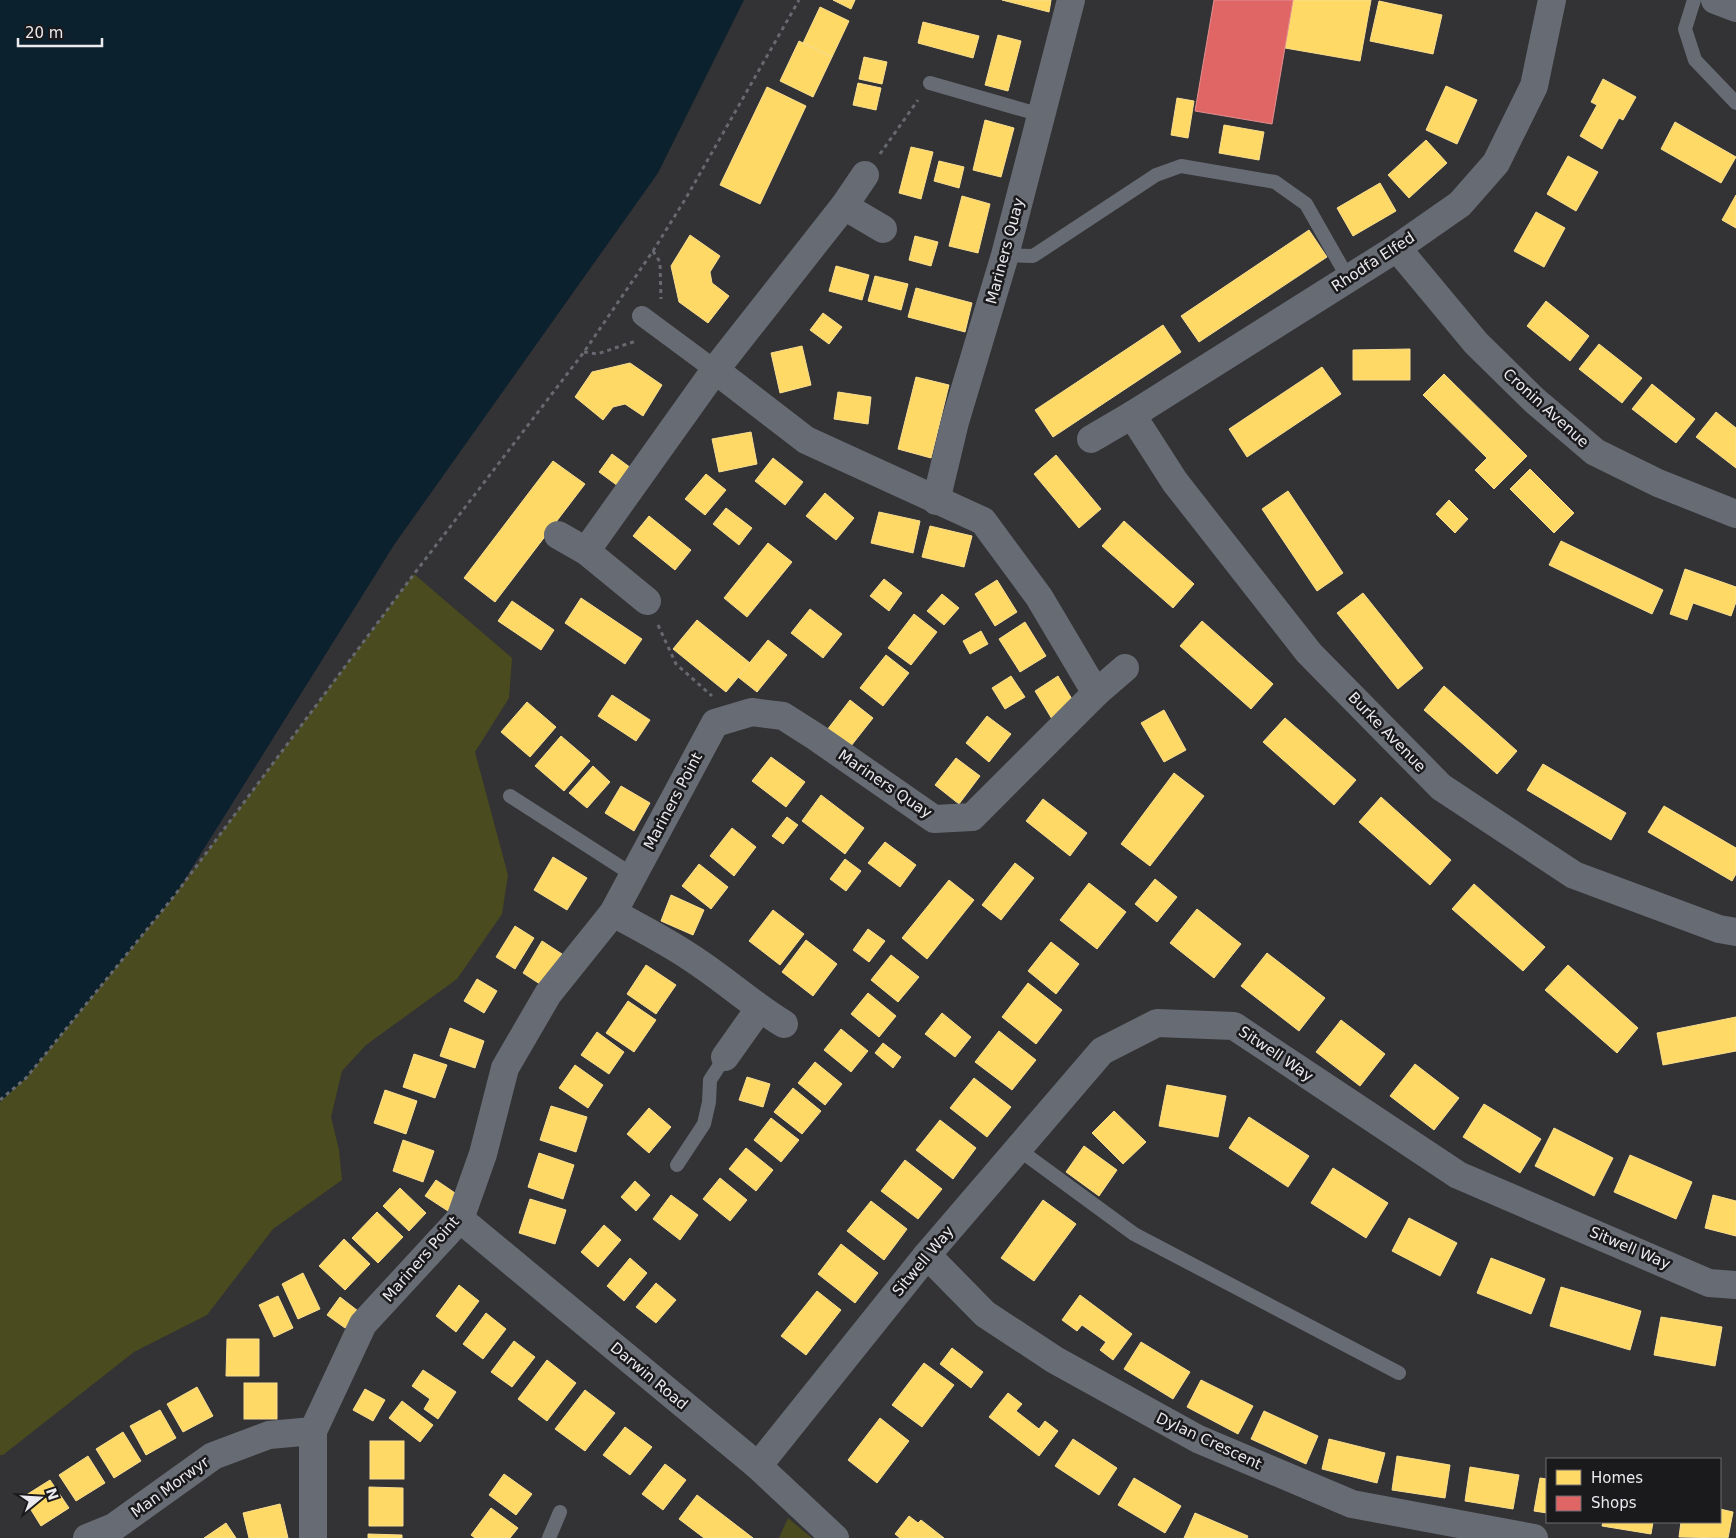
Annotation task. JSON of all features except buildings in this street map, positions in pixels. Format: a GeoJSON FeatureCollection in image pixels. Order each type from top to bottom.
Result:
{"type":"FeatureCollection","features":[{"type":"Feature","properties":{"kind":"street","name":"Mariners Quay"},"geometry":{"type":"LineString","coordinates":[[936,501],[955,422],[1005,255],[1071,0]]}},
{"type":"Feature","properties":{"kind":"street","name":"Rhodfa Elfed"},"geometry":{"type":"LineString","coordinates":[[1091,439],[1397,248],[1460,204],[1496,163],[1534,86],[1552,0]]}},
{"type":"Feature","properties":{"kind":"street"},"geometry":{"type":"LineString","coordinates":[[1715,0],[1736,8]]}},
{"type":"Feature","properties":{"kind":"street"},"geometry":{"type":"LineString","coordinates":[[586,551],[715,370],[844,206],[865,175]]}},
{"type":"Feature","properties":{"kind":"street"},"geometry":{"type":"LineString","coordinates":[[844,206],[883,230]]}},
{"type":"Feature","properties":{"kind":"street","name":"Cronin Avenue"},"geometry":{"type":"LineString","coordinates":[[1397,248],[1476,343],[1534,400],[1595,452],[1658,483],[1736,514]]}},
{"type":"Feature","properties":{"kind":"street"},"geometry":{"type":"LineString","coordinates":[[642,316],[806,440],[983,521],[1039,597],[1096,693]]}},
{"type":"Feature","properties":{"kind":"street","name":"Burke Avenue"},"geometry":{"type":"LineString","coordinates":[[1132,415],[1175,482],[1309,653],[1441,787],[1574,875],[1719,929],[1736,932]]}},
{"type":"Feature","properties":{"kind":"street"},"geometry":{"type":"LineString","coordinates":[[558,535],[586,551],[647,601]]}},
{"type":"Feature","properties":{"kind":"street","name":"Mariners Quay"},"geometry":{"type":"LineString","coordinates":[[752,712],[783,716],[934,819],[972,817],[1096,693],[1125,668]]}},
{"type":"Feature","properties":{"kind":"street","name":"Mariners Point"},"geometry":{"type":"LineString","coordinates":[[313,1538],[313,1431],[363,1324],[460,1219],[482,1154],[505,1068],[548,994],[613,913],[715,723],[752,712]]}},
{"type":"Feature","properties":{"kind":"street"},"geometry":{"type":"LineString","coordinates":[[613,913],[689,956],[740,992],[759,1009],[784,1024]]}},
{"type":"Feature","properties":{"kind":"street"},"geometry":{"type":"LineString","coordinates":[[725,1057],[759,1009]]}},
{"type":"Feature","properties":{"kind":"street","name":"Sitwell Way"},"geometry":{"type":"LineString","coordinates":[[758,1466],[927,1255],[1102,1051],[1157,1024],[1234,1026],[1458,1175],[1709,1283],[1736,1284]]}},
{"type":"Feature","properties":{"kind":"street","name":"Darwin Road"},"geometry":{"type":"LineString","coordinates":[[460,1219],[758,1466],[835,1538]]}},
{"type":"Feature","properties":{"kind":"street","name":"Dylan Crescent"},"geometry":{"type":"LineString","coordinates":[[927,1255],[985,1314],[1055,1360],[1198,1439],[1352,1504],[1534,1538]]}},
{"type":"Feature","properties":{"kind":"street","name":"Man Morwyr"},"geometry":{"type":"LineString","coordinates":[[87,1538],[116,1533],[213,1456],[269,1435],[313,1431]]}},
{"type":"Feature","properties":{"kind":"lane"},"geometry":{"type":"LineString","coordinates":[[1694,0],[1685,29],[1694,60],[1736,103]]}},
{"type":"Feature","properties":{"kind":"lane"},"geometry":{"type":"LineString","coordinates":[[930,83],[1041,115]]}},
{"type":"Feature","properties":{"kind":"lane"},"geometry":{"type":"LineString","coordinates":[[1005,255],[1033,256],[1156,175],[1181,166],[1275,182],[1306,204],[1348,278]]}},
{"type":"Feature","properties":{"kind":"lane"},"geometry":{"type":"LineString","coordinates":[[510,796],[633,875]]}},
{"type":"Feature","properties":{"kind":"lane"},"geometry":{"type":"LineString","coordinates":[[677,1165],[704,1124],[709,1102],[710,1080],[725,1057]]}},
{"type":"Feature","properties":{"kind":"lane"},"geometry":{"type":"LineString","coordinates":[[1018,1149],[1134,1234],[1399,1372]]}},
{"type":"Feature","properties":{"kind":"lane"},"geometry":{"type":"LineString","coordinates":[[549,1538],[560,1512]]}},
{"type":"Feature","properties":{"kind":"path"},"geometry":{"type":"LineString","coordinates":[[0,1100],[26,1078],[175,895],[414,574],[584,352],[686,198],[799,0]]}},
{"type":"Feature","properties":{"kind":"path"},"geometry":{"type":"LineString","coordinates":[[865,175],[930,83]]}},
{"type":"Feature","properties":{"kind":"path"},"geometry":{"type":"LineString","coordinates":[[647,601],[676,664],[712,695],[752,712]]}},
{"type":"Feature","properties":{"kind":"shaded area"},"geometry":{"type":"Polygon","coordinates":[[[414,574],[512,658],[509,698],[475,752],[508,875],[502,914],[457,979],[366,1045],[342,1071],[331,1117],[339,1150],[342,1180],[273,1229],[207,1315],[134,1352],[3,1455],[0,1455],[0,1100],[26,1078],[175,895],[414,574]]]}},
{"type":"Feature","properties":{"kind":"shaded area"},"geometry":{"type":"Polygon","coordinates":[[[788,1518],[812,1538],[779,1538],[788,1518]]]}},
{"type":"Feature","properties":{"kind":"water"},"geometry":{"type":"Polygon","coordinates":[[[0,0],[744,0],[658,173],[394,545],[175,895],[26,1078],[0,1102],[0,0]]]}}]}
